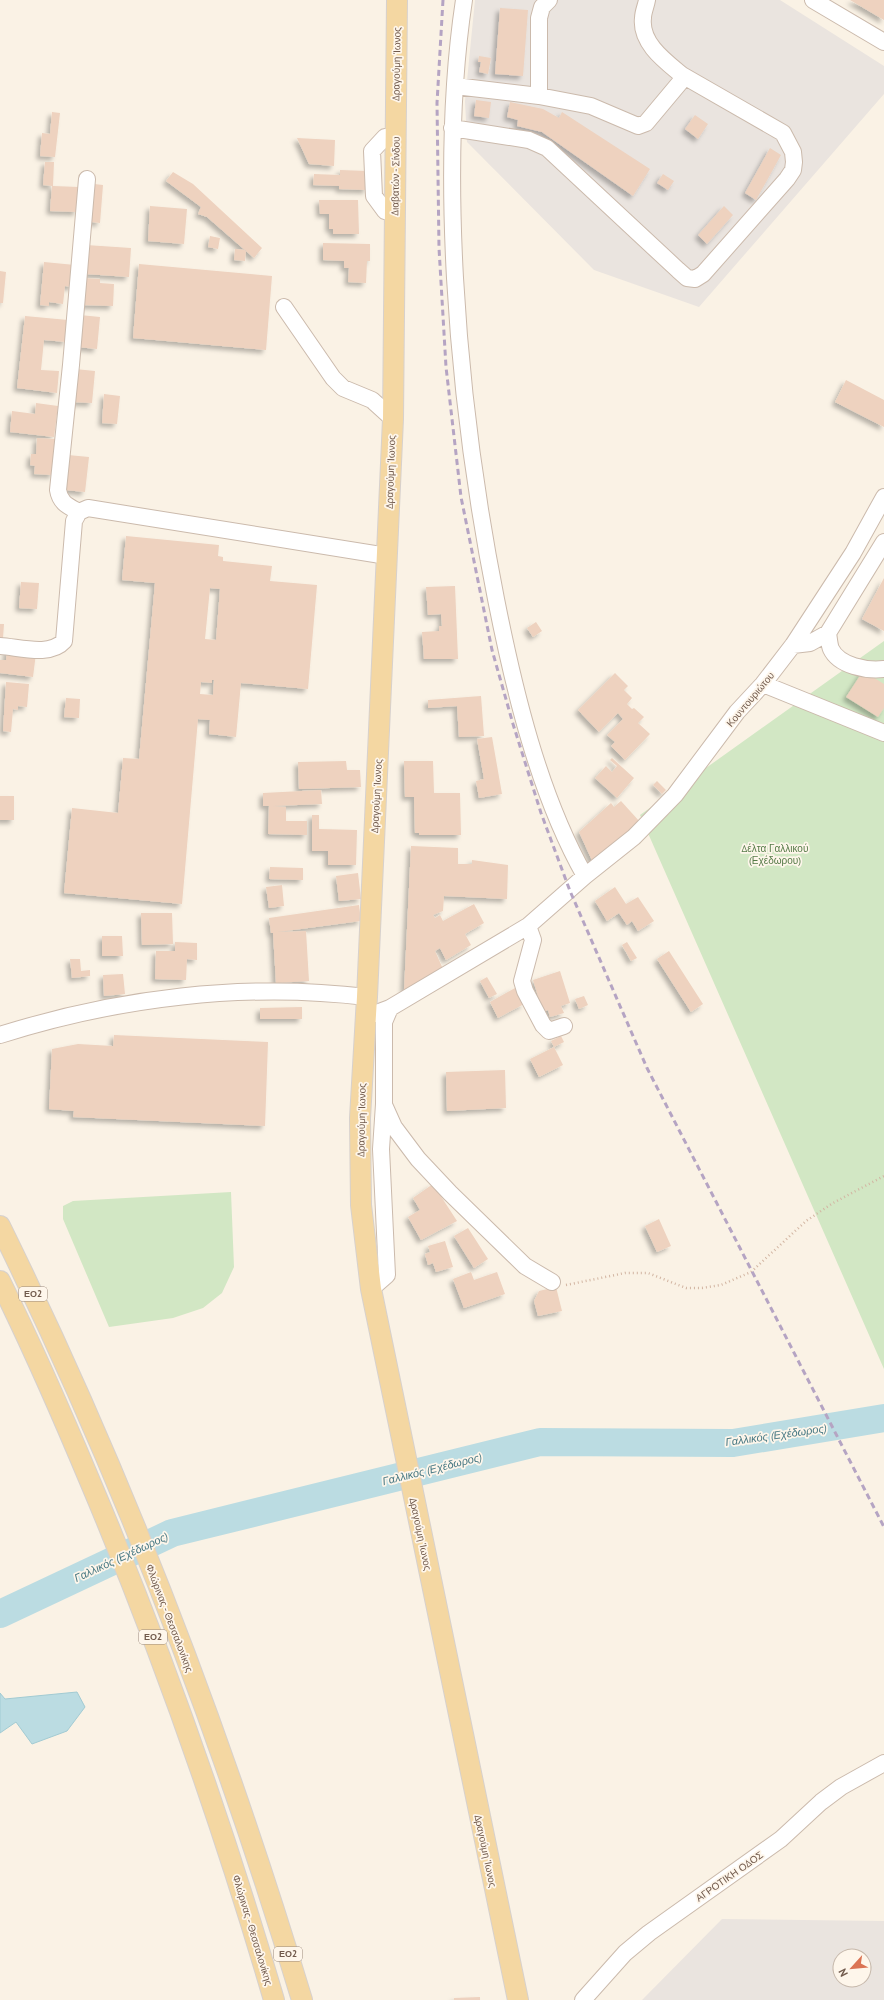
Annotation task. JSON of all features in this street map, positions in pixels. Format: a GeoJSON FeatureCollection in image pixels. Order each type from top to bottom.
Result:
{"type":"FeatureCollection","features":[{"type":"Feature","properties":{"kind":"main road","name":"Δραγούμη Ίωνος"},"geometry":{"type":"LineString","coordinates":[[390,132],[397,0]]}},
{"type":"Feature","properties":{"kind":"main road","name":"Διαβατών - Σίνδου"},"geometry":{"type":"LineString","coordinates":[[389,218],[390,132]]}},
{"type":"Feature","properties":{"kind":"main road","name":"Δραγούμη Ίωνος"},"geometry":{"type":"LineString","coordinates":[[389,218],[392,419],[367,997],[361,1091],[361,1205],[371,1289],[518,2000]]}},
{"type":"Feature","properties":{"kind":"main road","name":"Φλώρινας - Θεσσαλονίκης"},"geometry":{"type":"LineString","coordinates":[[0,1226],[65,1363],[161,1594],[220,1750],[274,1908],[302,2000]]}},
{"type":"Feature","properties":{"kind":"main road","name":"Φλώρινας - Θεσσαλονίκης"},"geometry":{"type":"LineString","coordinates":[[0,1281],[40,1366],[108,1523],[169,1678],[250,1915],[274,2000]]}},
{"type":"Feature","properties":{"kind":"street"},"geometry":{"type":"LineString","coordinates":[[464,0],[452,128],[453,231],[458,331],[467,425],[490,568],[506,649],[525,722],[569,848],[585,876]]}},
{"type":"Feature","properties":{"kind":"street"},"geometry":{"type":"LineString","coordinates":[[540,96],[539,18],[542,7],[549,0]]}},
{"type":"Feature","properties":{"kind":"street"},"geometry":{"type":"LineString","coordinates":[[452,128],[529,140],[547,148],[687,278],[695,279],[703,274],[787,179],[793,170],[793,152],[783,133],[682,75],[650,45],[645,33],[643,19],[647,0]]}},
{"type":"Feature","properties":{"kind":"street"},"geometry":{"type":"LineString","coordinates":[[813,0],[884,42]]}},
{"type":"Feature","properties":{"kind":"street"},"geometry":{"type":"LineString","coordinates":[[455,86],[540,96],[591,106],[638,126],[646,123],[668,100],[682,80],[682,75]]}},
{"type":"Feature","properties":{"kind":"street"},"geometry":{"type":"LineString","coordinates":[[79,512],[65,504],[59,498],[58,490],[71,365],[87,179]]}},
{"type":"Feature","properties":{"kind":"street"},"geometry":{"type":"LineString","coordinates":[[284,307],[333,378],[343,388],[372,400],[392,419]]}},
{"type":"Feature","properties":{"kind":"street","name":"Κουντουριώτου"},"geometry":{"type":"LineString","coordinates":[[366,1017],[390,1008],[528,926],[585,876],[634,837],[675,795],[737,712],[763,684],[793,645],[853,553],[884,497]]}},
{"type":"Feature","properties":{"kind":"street"},"geometry":{"type":"LineString","coordinates":[[0,646],[50,650],[59,647],[64,641],[74,521],[79,512],[88,508],[387,556]]}},
{"type":"Feature","properties":{"kind":"street"},"geometry":{"type":"LineString","coordinates":[[793,645],[810,643],[828,633],[884,542]]}},
{"type":"Feature","properties":{"kind":"street"},"geometry":{"type":"LineString","coordinates":[[828,633],[831,650],[844,663],[884,670]]}},
{"type":"Feature","properties":{"kind":"street"},"geometry":{"type":"LineString","coordinates":[[763,684],[884,734]]}},
{"type":"Feature","properties":{"kind":"street"},"geometry":{"type":"LineString","coordinates":[[528,926],[533,940],[522,982],[525,991],[543,1025],[549,1031],[564,1026]]}},
{"type":"Feature","properties":{"kind":"street"},"geometry":{"type":"LineString","coordinates":[[0,1035],[37,1023],[145,1000],[219,994],[286,992],[337,993],[367,997]]}},
{"type":"Feature","properties":{"kind":"street"},"geometry":{"type":"LineString","coordinates":[[371,1289],[387,1276],[381,1149],[384,1104],[384,1022],[390,1008]]}},
{"type":"Feature","properties":{"kind":"street"},"geometry":{"type":"LineString","coordinates":[[384,1104],[394,1128],[418,1159],[444,1187],[525,1266],[552,1282]]}},
{"type":"Feature","properties":{"kind":"street","name":"ΑΓΡΟΤΙΚΗ ΟΔΟΣ"},"geometry":{"type":"LineString","coordinates":[[583,2000],[625,1953],[649,1933],[781,1839],[821,1802],[841,1787],[884,1763]]}},
{"type":"Feature","properties":{"kind":"path"},"geometry":{"type":"LineString","coordinates":[[552,1282],[566,1285],[625,1273],[648,1273],[686,1288],[702,1288],[721,1285],[750,1272],[806,1221],[833,1203],[884,1176]]}},
{"type":"Feature","properties":{"kind":"shaded area"},"geometry":{"type":"Polygon","coordinates":[[[475,0],[780,0],[884,66],[884,94],[699,307],[594,270],[467,142],[465,101],[475,0]]]}},
{"type":"Feature","properties":{"kind":"shaded area"},"geometry":{"type":"Polygon","coordinates":[[[722,1919],[884,1921],[884,2000],[642,2000],[722,1919]]]}},
{"type":"Feature","properties":{"kind":"green space","name":"Δέλτα Γαλλικού (Εχέδωρου)"},"geometry":{"type":"Polygon","coordinates":[[[884,641],[884,1369],[640,815],[884,641]]]}},
{"type":"Feature","properties":{"kind":"green space"},"geometry":{"type":"Polygon","coordinates":[[[231,1192],[234,1267],[222,1293],[203,1308],[173,1318],[109,1327],[63,1219],[63,1206],[73,1201],[231,1192]]]}},
{"type":"Feature","properties":{"kind":"water"},"geometry":{"type":"Polygon","coordinates":[[[77,1692],[85,1707],[67,1731],[32,1744],[16,1722],[0,1733],[0,1693],[5,1699],[77,1692]]]}},
{"type":"Feature","properties":{"kind":"building"},"geometry":{"type":"Polygon","coordinates":[[[850,0],[884,0],[884,20],[850,0]]]}},
{"type":"Feature","properties":{"kind":"building"},"geometry":{"type":"Polygon","coordinates":[[[500,8],[528,10],[523,76],[495,74],[500,8]]]}},
{"type":"Feature","properties":{"kind":"building"},"geometry":{"type":"Polygon","coordinates":[[[479,56],[491,58],[488,74],[479,72],[481,62],[478,62],[479,56]]]}},
{"type":"Feature","properties":{"kind":"building"},"geometry":{"type":"Polygon","coordinates":[[[476,100],[491,102],[489,118],[474,116],[476,100]]]}},
{"type":"Feature","properties":{"kind":"building"},"geometry":{"type":"Polygon","coordinates":[[[510,102],[543,109],[559,118],[562,112],[650,169],[633,196],[542,132],[517,126],[518,120],[507,117],[510,102]]]}},
{"type":"Feature","properties":{"kind":"building"},"geometry":{"type":"Polygon","coordinates":[[[52,112],[60,113],[55,157],[40,156],[42,133],[50,134],[52,112]]]}},
{"type":"Feature","properties":{"kind":"building"},"geometry":{"type":"Polygon","coordinates":[[[695,115],[708,124],[698,139],[685,129],[695,115]]]}},
{"type":"Feature","properties":{"kind":"building"},"geometry":{"type":"Polygon","coordinates":[[[297,138],[335,140],[334,166],[309,164],[297,138]]]}},
{"type":"Feature","properties":{"kind":"building"},"geometry":{"type":"Polygon","coordinates":[[[770,148],[781,155],[756,200],[745,193],[770,148]]]}},
{"type":"Feature","properties":{"kind":"building"},"geometry":{"type":"Polygon","coordinates":[[[45,162],[54,162],[53,186],[79,187],[77,212],[50,211],[52,186],[43,185],[45,162]]]}},
{"type":"Feature","properties":{"kind":"building"},"geometry":{"type":"Polygon","coordinates":[[[340,170],[368,171],[367,190],[339,189],[339,186],[313,185],[314,174],[340,175],[340,170]]]}},
{"type":"Feature","properties":{"kind":"building"},"geometry":{"type":"Polygon","coordinates":[[[173,172],[193,184],[262,248],[254,258],[207,217],[198,214],[201,207],[166,181],[173,172]]]}},
{"type":"Feature","properties":{"kind":"building"},"geometry":{"type":"Polygon","coordinates":[[[663,174],[674,181],[668,190],[657,183],[663,174]]]}},
{"type":"Feature","properties":{"kind":"building"},"geometry":{"type":"Polygon","coordinates":[[[94,184],[103,185],[100,223],[92,222],[94,184]]]}},
{"type":"Feature","properties":{"kind":"building"},"geometry":{"type":"Polygon","coordinates":[[[319,200],[358,200],[359,234],[333,234],[333,229],[329,229],[329,214],[320,214],[319,200]]]}},
{"type":"Feature","properties":{"kind":"building"},"geometry":{"type":"Polygon","coordinates":[[[150,206],[187,209],[184,244],[148,241],[150,206]]]}},
{"type":"Feature","properties":{"kind":"building"},"geometry":{"type":"Polygon","coordinates":[[[724,206],[733,215],[707,244],[698,235],[724,206]]]}},
{"type":"Feature","properties":{"kind":"building"},"geometry":{"type":"Polygon","coordinates":[[[210,236],[220,238],[218,249],[208,247],[210,236]]]}},
{"type":"Feature","properties":{"kind":"building"},"geometry":{"type":"Polygon","coordinates":[[[323,243],[370,244],[370,261],[367,261],[366,283],[348,282],[349,268],[344,268],[344,261],[323,260],[323,243]]]}},
{"type":"Feature","properties":{"kind":"building"},"geometry":{"type":"Polygon","coordinates":[[[86,245],[131,248],[129,277],[85,274],[86,245]]]}},
{"type":"Feature","properties":{"kind":"building"},"geometry":{"type":"Polygon","coordinates":[[[235,249],[246,250],[245,261],[234,260],[235,249]]]}},
{"type":"Feature","properties":{"kind":"building"},"geometry":{"type":"Polygon","coordinates":[[[44,262],[75,265],[73,287],[65,286],[63,304],[49,302],[49,306],[40,305],[44,262]]]}},
{"type":"Feature","properties":{"kind":"building"},"geometry":{"type":"Polygon","coordinates":[[[139,264],[272,276],[266,350],[133,338],[139,264]]]}},
{"type":"Feature","properties":{"kind":"building"},"geometry":{"type":"Polygon","coordinates":[[[0,271],[6,272],[3,303],[0,303],[0,271]]]}},
{"type":"Feature","properties":{"kind":"building"},"geometry":{"type":"Polygon","coordinates":[[[82,278],[100,279],[100,283],[114,284],[113,306],[82,305],[82,278]]]}},
{"type":"Feature","properties":{"kind":"building"},"geometry":{"type":"Polygon","coordinates":[[[80,315],[100,317],[97,349],[77,347],[80,315]]]}},
{"type":"Feature","properties":{"kind":"building"},"geometry":{"type":"Polygon","coordinates":[[[25,316],[68,320],[66,342],[44,340],[41,370],[59,371],[57,393],[17,388],[25,316]]]}},
{"type":"Feature","properties":{"kind":"building"},"geometry":{"type":"Polygon","coordinates":[[[75,369],[95,371],[92,403],[72,402],[75,369]]]}},
{"type":"Feature","properties":{"kind":"building"},"geometry":{"type":"Polygon","coordinates":[[[846,380],[884,400],[884,427],[835,402],[846,380]]]}},
{"type":"Feature","properties":{"kind":"building"},"geometry":{"type":"Polygon","coordinates":[[[104,394],[120,396],[117,424],[102,423],[104,394]]]}},
{"type":"Feature","properties":{"kind":"building"},"geometry":{"type":"Polygon","coordinates":[[[36,403],[58,406],[54,437],[10,432],[12,411],[35,414],[36,403]]]}},
{"type":"Feature","properties":{"kind":"building"},"geometry":{"type":"Polygon","coordinates":[[[37,438],[56,439],[53,475],[34,474],[35,466],[30,465],[31,454],[36,454],[37,438]]]}},
{"type":"Feature","properties":{"kind":"building"},"geometry":{"type":"Polygon","coordinates":[[[68,455],[89,457],[85,492],[65,490],[68,455]]]}},
{"type":"Feature","properties":{"kind":"building"},"geometry":{"type":"Polygon","coordinates":[[[126,536],[219,545],[218,556],[223,557],[223,561],[272,566],[270,581],[317,585],[308,689],[241,683],[236,737],[209,734],[210,720],[198,719],[182,904],[64,893],[72,808],[118,813],[123,758],[139,759],[155,583],[122,580],[126,536]],[[210,588],[205,639],[216,640],[220,589],[210,588]],[[212,680],[212,683],[201,682],[200,694],[213,695],[214,680],[212,680]]]}},
{"type":"Feature","properties":{"kind":"building"},"geometry":{"type":"Polygon","coordinates":[[[884,578],[884,631],[862,619],[884,578]]]}},
{"type":"Feature","properties":{"kind":"building"},"geometry":{"type":"Polygon","coordinates":[[[21,582],[39,583],[37,609],[19,608],[21,582]]]}},
{"type":"Feature","properties":{"kind":"building"},"geometry":{"type":"Polygon","coordinates":[[[455,586],[458,659],[424,659],[422,632],[439,631],[439,626],[442,626],[441,614],[428,615],[426,587],[455,586]]]}},
{"type":"Feature","properties":{"kind":"building"},"geometry":{"type":"Polygon","coordinates":[[[536,622],[542,631],[533,637],[527,628],[536,622]]]}},
{"type":"Feature","properties":{"kind":"building"},"geometry":{"type":"Polygon","coordinates":[[[0,624],[4,624],[3,638],[0,638],[0,624]]]}},
{"type":"Feature","properties":{"kind":"building"},"geometry":{"type":"Polygon","coordinates":[[[7,649],[36,653],[33,677],[0,673],[0,660],[6,660],[7,649]]]}},
{"type":"Feature","properties":{"kind":"building"},"geometry":{"type":"Polygon","coordinates":[[[863,671],[884,684],[884,708],[878,717],[846,697],[863,671]]]}},
{"type":"Feature","properties":{"kind":"building"},"geometry":{"type":"Polygon","coordinates":[[[615,673],[628,686],[624,690],[632,698],[627,704],[644,717],[638,723],[650,734],[625,760],[611,746],[615,742],[607,735],[623,719],[618,713],[599,732],[578,710],[615,673]]]}},
{"type":"Feature","properties":{"kind":"building"},"geometry":{"type":"Polygon","coordinates":[[[6,682],[29,684],[27,707],[18,706],[18,710],[13,709],[11,732],[3,731],[6,682]]]}},
{"type":"Feature","properties":{"kind":"building"},"geometry":{"type":"Polygon","coordinates":[[[481,696],[484,736],[459,737],[457,706],[428,708],[428,700],[481,696]]]}},
{"type":"Feature","properties":{"kind":"building"},"geometry":{"type":"Polygon","coordinates":[[[66,698],[80,699],[79,718],[64,717],[66,698]]]}},
{"type":"Feature","properties":{"kind":"building"},"geometry":{"type":"Polygon","coordinates":[[[492,737],[502,794],[479,798],[476,781],[484,779],[477,739],[492,737]]]}},
{"type":"Feature","properties":{"kind":"building"},"geometry":{"type":"Polygon","coordinates":[[[612,758],[634,778],[617,798],[595,778],[606,766],[612,772],[617,766],[610,760],[612,758]]]}},
{"type":"Feature","properties":{"kind":"building"},"geometry":{"type":"Polygon","coordinates":[[[346,761],[347,770],[360,770],[361,787],[299,789],[298,762],[346,761]]]}},
{"type":"Feature","properties":{"kind":"building"},"geometry":{"type":"Polygon","coordinates":[[[404,761],[433,761],[434,793],[460,793],[461,835],[419,835],[419,833],[415,833],[414,797],[405,797],[404,761]]]}},
{"type":"Feature","properties":{"kind":"building"},"geometry":{"type":"Polygon","coordinates":[[[657,781],[666,790],[662,794],[653,785],[657,781]]]}},
{"type":"Feature","properties":{"kind":"building"},"geometry":{"type":"Polygon","coordinates":[[[321,790],[322,804],[273,806],[286,807],[286,821],[307,821],[307,835],[268,834],[269,806],[263,806],[263,793],[321,790]]]}},
{"type":"Feature","properties":{"kind":"building"},"geometry":{"type":"Polygon","coordinates":[[[0,796],[14,796],[14,820],[0,820],[0,796]]]}},
{"type":"Feature","properties":{"kind":"building"},"geometry":{"type":"Polygon","coordinates":[[[621,801],[640,822],[595,867],[579,832],[611,803],[614,807],[621,801]]]}},
{"type":"Feature","properties":{"kind":"building"},"geometry":{"type":"Polygon","coordinates":[[[312,815],[319,815],[319,829],[357,830],[356,865],[328,865],[328,851],[312,851],[312,815]]]}},
{"type":"Feature","properties":{"kind":"building"},"geometry":{"type":"Polygon","coordinates":[[[411,846],[458,848],[458,864],[472,864],[472,860],[508,865],[507,899],[444,896],[443,911],[433,915],[435,918],[440,915],[443,921],[474,904],[484,923],[465,934],[471,945],[446,960],[440,948],[435,951],[443,969],[404,991],[411,846]]]}},
{"type":"Feature","properties":{"kind":"building"},"geometry":{"type":"Polygon","coordinates":[[[270,867],[303,868],[303,880],[269,879],[270,867]]]}},
{"type":"Feature","properties":{"kind":"building"},"geometry":{"type":"Polygon","coordinates":[[[358,873],[361,899],[339,901],[336,876],[358,873]]]}},
{"type":"Feature","properties":{"kind":"building"},"geometry":{"type":"Polygon","coordinates":[[[282,885],[284,906],[269,908],[266,887],[282,885]]]}},
{"type":"Feature","properties":{"kind":"building"},"geometry":{"type":"Polygon","coordinates":[[[615,887],[626,904],[638,897],[654,921],[638,931],[632,921],[627,925],[619,913],[607,921],[595,901],[615,887]]]}},
{"type":"Feature","properties":{"kind":"building"},"geometry":{"type":"Polygon","coordinates":[[[359,905],[361,921],[278,932],[306,931],[309,981],[276,983],[273,933],[271,933],[269,918],[359,905]]]}},
{"type":"Feature","properties":{"kind":"building"},"geometry":{"type":"Polygon","coordinates":[[[141,913],[172,913],[173,944],[142,945],[141,913]]]}},
{"type":"Feature","properties":{"kind":"building"},"geometry":{"type":"Polygon","coordinates":[[[102,936],[122,936],[123,956],[102,956],[102,936]]]}},
{"type":"Feature","properties":{"kind":"building"},"geometry":{"type":"Polygon","coordinates":[[[175,942],[197,943],[197,960],[187,959],[186,980],[155,979],[156,951],[175,951],[175,942]]]}},
{"type":"Feature","properties":{"kind":"building"},"geometry":{"type":"Polygon","coordinates":[[[627,942],[637,958],[631,961],[622,945],[627,942]]]}},
{"type":"Feature","properties":{"kind":"building"},"geometry":{"type":"Polygon","coordinates":[[[669,951],[703,1004],[691,1012],[657,959],[669,951]]]}},
{"type":"Feature","properties":{"kind":"building"},"geometry":{"type":"Polygon","coordinates":[[[70,959],[80,959],[81,971],[90,970],[90,976],[72,978],[70,959]]]}},
{"type":"Feature","properties":{"kind":"building"},"geometry":{"type":"Polygon","coordinates":[[[560,971],[570,1003],[561,1006],[564,1013],[550,1017],[548,1010],[543,1012],[533,980],[560,971]]]}},
{"type":"Feature","properties":{"kind":"building"},"geometry":{"type":"Polygon","coordinates":[[[123,974],[125,994],[104,996],[103,975],[123,974]]]}},
{"type":"Feature","properties":{"kind":"building"},"geometry":{"type":"Polygon","coordinates":[[[487,977],[497,994],[489,998],[480,981],[487,977]]]}},
{"type":"Feature","properties":{"kind":"building"},"geometry":{"type":"Polygon","coordinates":[[[515,988],[524,1004],[498,1018],[490,1002],[515,988]]]}},
{"type":"Feature","properties":{"kind":"building"},"geometry":{"type":"Polygon","coordinates":[[[584,996],[588,1005],[579,1009],[575,999],[584,996]]]}},
{"type":"Feature","properties":{"kind":"building"},"geometry":{"type":"Polygon","coordinates":[[[302,1007],[302,1019],[260,1019],[260,1008],[302,1007]]]}},
{"type":"Feature","properties":{"kind":"building"},"geometry":{"type":"Polygon","coordinates":[[[114,1035],[268,1042],[265,1126],[73,1117],[74,1111],[49,1109],[52,1049],[78,1044],[113,1046],[114,1035]]]}},
{"type":"Feature","properties":{"kind":"building"},"geometry":{"type":"Polygon","coordinates":[[[561,1036],[564,1042],[554,1047],[551,1041],[561,1036]]]}},
{"type":"Feature","properties":{"kind":"building"},"geometry":{"type":"Polygon","coordinates":[[[554,1047],[563,1065],[539,1077],[530,1059],[554,1047]]]}},
{"type":"Feature","properties":{"kind":"building"},"geometry":{"type":"Polygon","coordinates":[[[505,1070],[506,1108],[447,1111],[446,1072],[505,1070]]]}},
{"type":"Feature","properties":{"kind":"building"},"geometry":{"type":"Polygon","coordinates":[[[433,1184],[457,1221],[421,1240],[408,1217],[420,1210],[413,1198],[433,1184]]]}},
{"type":"Feature","properties":{"kind":"building"},"geometry":{"type":"Polygon","coordinates":[[[659,1219],[671,1246],[657,1252],[645,1226],[659,1219]]]}},
{"type":"Feature","properties":{"kind":"building"},"geometry":{"type":"Polygon","coordinates":[[[468,1228],[488,1259],[474,1268],[454,1236],[468,1228]]]}},
{"type":"Feature","properties":{"kind":"building"},"geometry":{"type":"Polygon","coordinates":[[[445,1241],[453,1267],[436,1272],[433,1263],[428,1265],[425,1254],[430,1252],[428,1246],[445,1241]]]}},
{"type":"Feature","properties":{"kind":"building"},"geometry":{"type":"Polygon","coordinates":[[[471,1272],[474,1280],[497,1272],[505,1294],[464,1308],[453,1279],[471,1272]]]}},
{"type":"Feature","properties":{"kind":"building"},"geometry":{"type":"Polygon","coordinates":[[[556,1287],[562,1311],[538,1316],[534,1301],[539,1291],[556,1287]]]}},
{"type":"Feature","properties":{"kind":"building"},"geometry":{"type":"Polygon","coordinates":[[[480,1997],[480,2000],[454,2000],[454,1998],[480,1997]]]}},
{"type":"Feature","properties":{"kind":"waterway","name":"Γαλλικός (Εχέδωρος)"},"geometry":{"type":"LineString","coordinates":[[0,1614],[172,1533],[540,1442],[733,1443],[884,1418]]}},
{"type":"Feature","properties":{"kind":"railway"},"geometry":{"type":"LineString","coordinates":[[443,0],[437,103],[439,248],[446,367],[461,497],[492,650],[513,724],[541,813],[570,891],[647,1068],[884,1527]]}}]}
